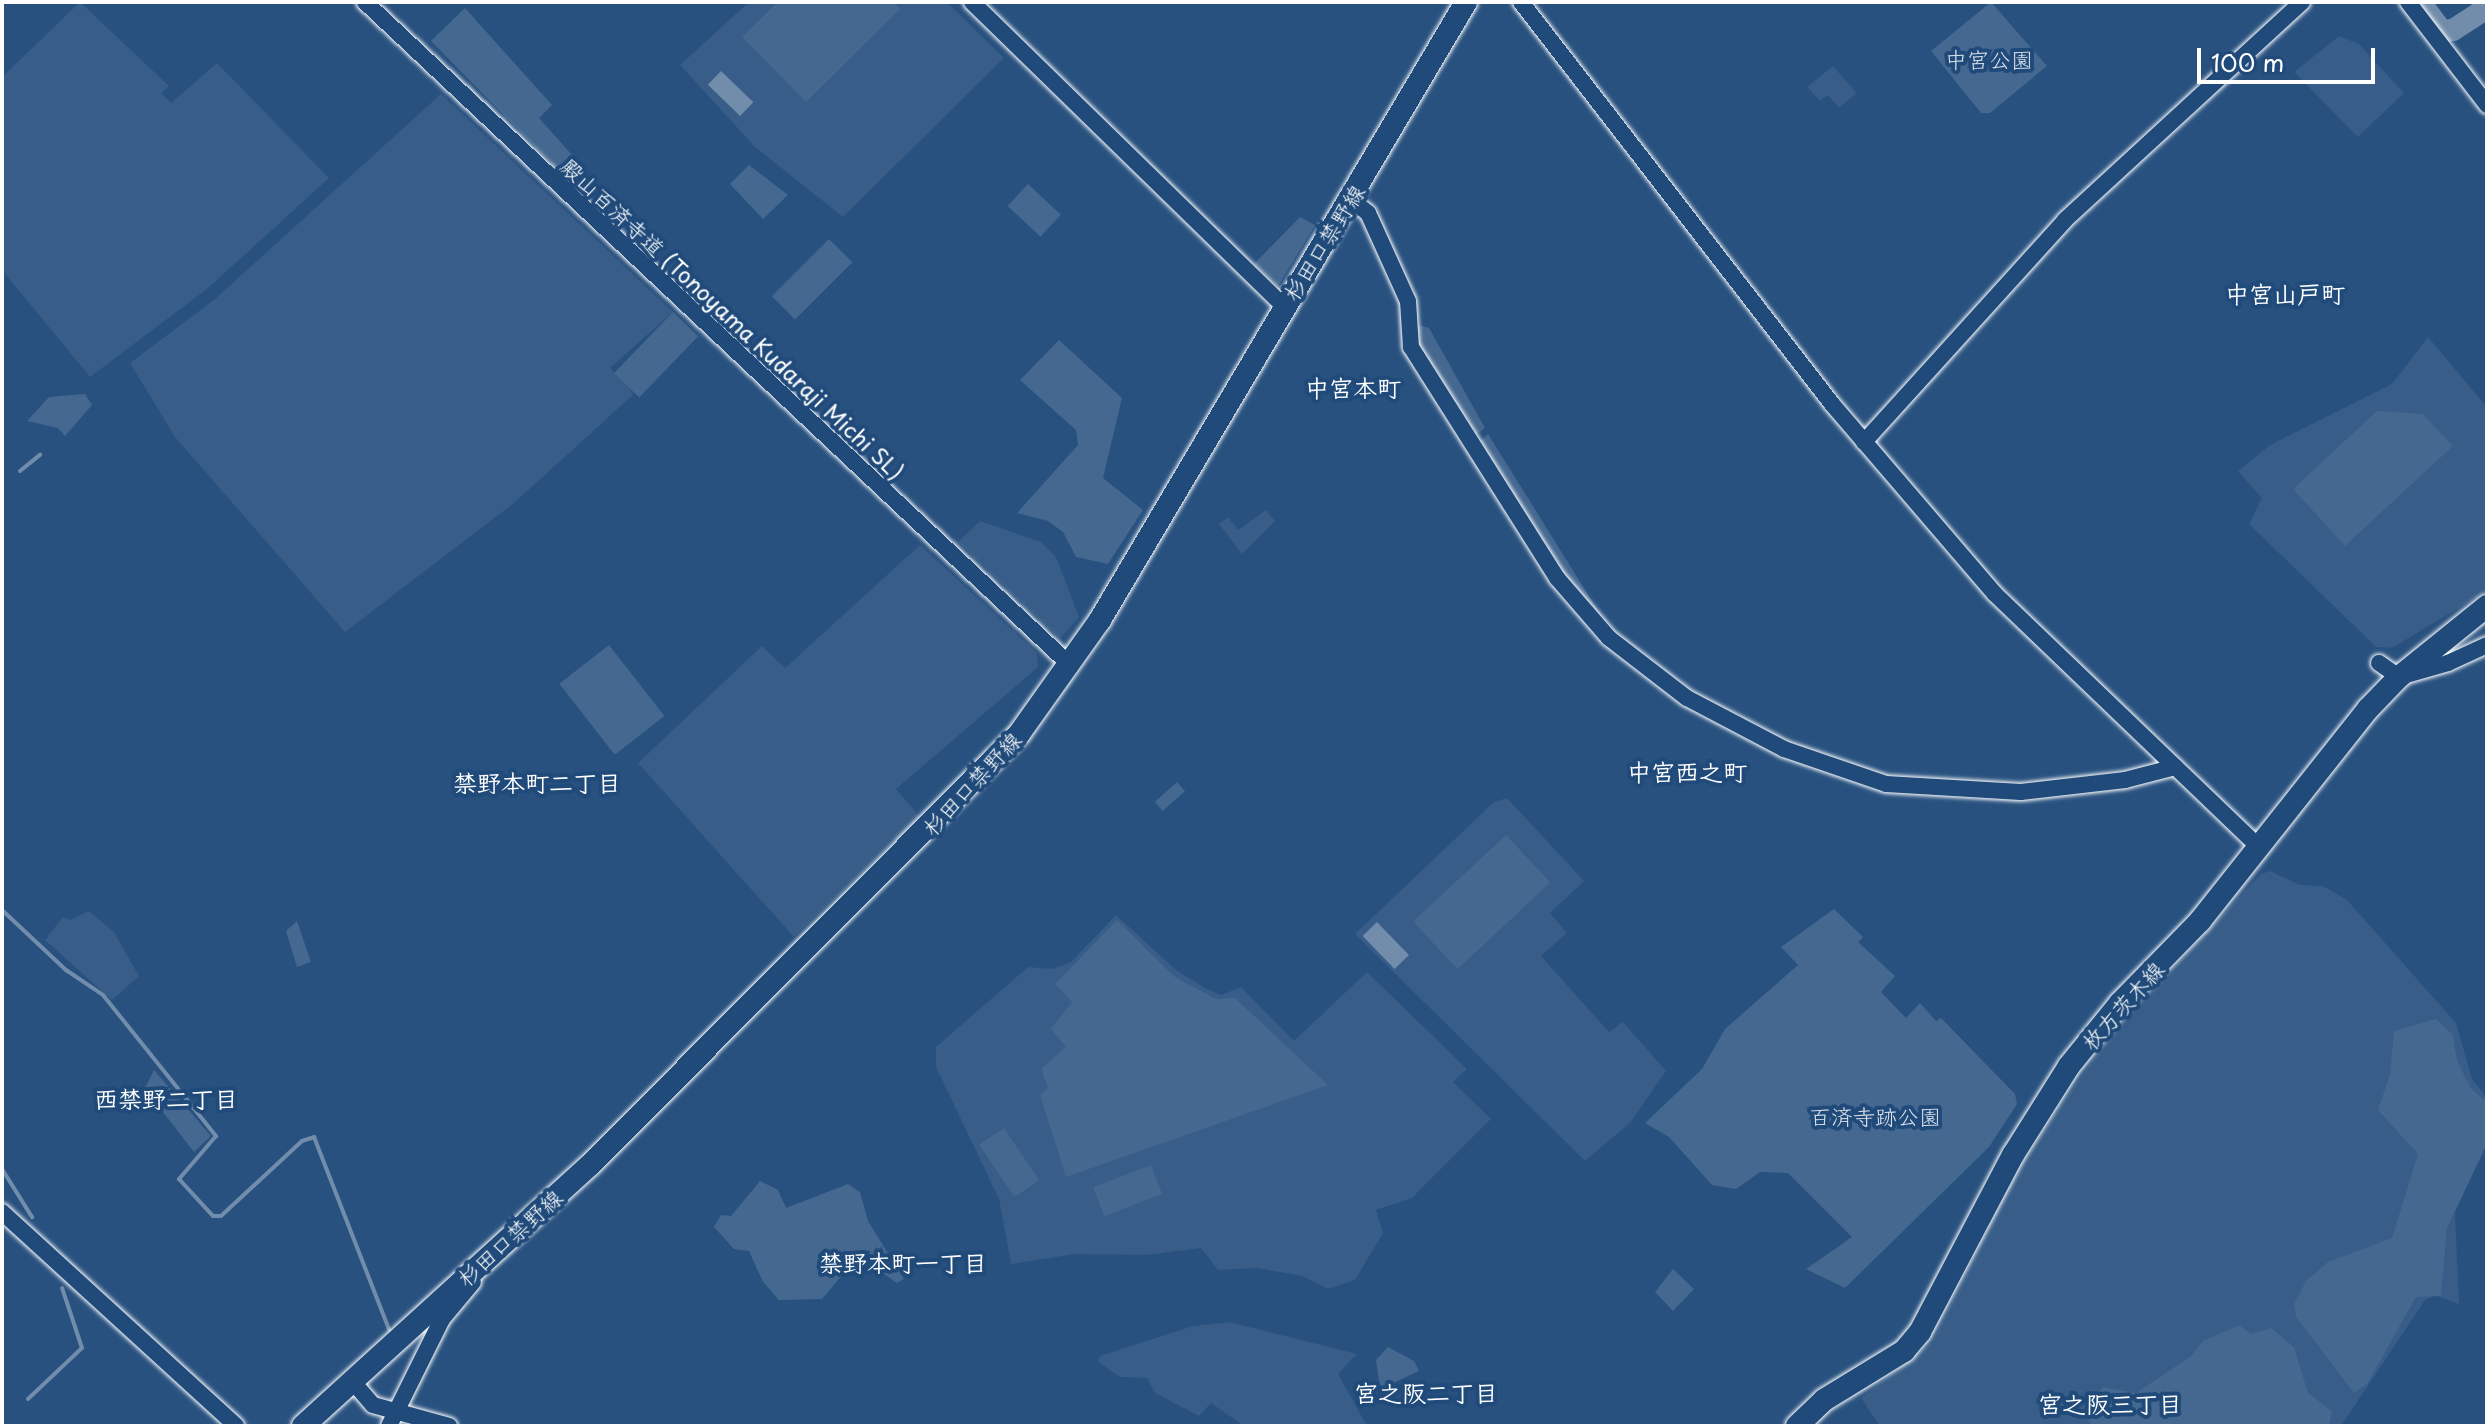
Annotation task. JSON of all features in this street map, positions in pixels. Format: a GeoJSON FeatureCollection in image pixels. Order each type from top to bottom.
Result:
{"type":"FeatureCollection","features":[{"type":"Feature","properties":{"kind":"main road","name":"杉田口禁野線"},"geometry":{"type":"LineString","coordinates":[[303,1426],[590,1165],[985,773],[1071,666],[1466,2]]}},
{"type":"Feature","properties":{"kind":"main road","name":"枚方茨木線"},"geometry":{"type":"LineString","coordinates":[[1797,1426],[1824,1400],[1904,1351],[1920,1332],[2013,1155],[2069,1066],[2261,849],[2399,677],[2487,606]]}},
{"type":"Feature","properties":{"kind":"street","name":"殿山百済寺道 (Tonoyama Kudaraji Michi SL)"},"geometry":{"type":"LineString","coordinates":[[365,2],[1071,666]]}},
{"type":"Feature","properties":{"kind":"street"},"geometry":{"type":"LineString","coordinates":[[972,2],[1283,306]]}},
{"type":"Feature","properties":{"kind":"street"},"geometry":{"type":"LineString","coordinates":[[1521,2],[1864,442],[1995,594],[2261,849]]}},
{"type":"Feature","properties":{"kind":"street"},"geometry":{"type":"LineString","coordinates":[[1864,442],[2065,220],[2302,2]]}},
{"type":"Feature","properties":{"kind":"street"},"geometry":{"type":"LineString","coordinates":[[2408,2],[2487,105]]}},
{"type":"Feature","properties":{"kind":"street"},"geometry":{"type":"LineString","coordinates":[[1350,199],[1368,213],[1408,301],[1411,347],[1557,578],[1609,638],[1687,698],[1784,749],[1886,784],[2021,792],[2100,784],[2175,767]]}},
{"type":"Feature","properties":{"kind":"street"},"geometry":{"type":"LineString","coordinates":[[2379,663],[2399,677],[2487,645]]}},
{"type":"Feature","properties":{"kind":"street"},"geometry":{"type":"LineString","coordinates":[[392,1419],[442,1319],[590,1165]]}},
{"type":"Feature","properties":{"kind":"street"},"geometry":{"type":"LineString","coordinates":[[2,1212],[236,1426]]}},
{"type":"Feature","properties":{"kind":"street"},"geometry":{"type":"LineString","coordinates":[[353,1382],[373,1405],[392,1419],[449,1426]]}},
{"type":"Feature","properties":{"kind":"shaded area"},"geometry":{"type":"Polygon","coordinates":[[[80,2],[169,86],[161,93],[171,103],[217,63],[329,178],[207,289],[90,377],[2,270],[2,77],[80,2]]]}},
{"type":"Feature","properties":{"kind":"shaded area"},"geometry":{"type":"Polygon","coordinates":[[[749,2],[947,2],[1004,58],[843,217],[755,147],[680,65],[749,2]]]}},
{"type":"Feature","properties":{"kind":"shaded area"},"geometry":{"type":"Polygon","coordinates":[[[2339,36],[2359,44],[2404,93],[2358,137],[2294,72],[2339,36]]]}},
{"type":"Feature","properties":{"kind":"shaded area"},"geometry":{"type":"Polygon","coordinates":[[[1833,66],[1857,93],[1839,108],[1828,95],[1820,101],[1807,87],[1833,66]]]}},
{"type":"Feature","properties":{"kind":"shaded area"},"geometry":{"type":"Polygon","coordinates":[[[721,71],[753,102],[740,116],[708,85],[721,71]]]}},
{"type":"Feature","properties":{"kind":"shaded area"},"geometry":{"type":"Polygon","coordinates":[[[441,94],[673,312],[610,368],[634,394],[514,503],[345,632],[175,437],[130,363],[215,299],[441,94]]]}},
{"type":"Feature","properties":{"kind":"shaded area"},"geometry":{"type":"Polygon","coordinates":[[[2428,337],[2487,407],[2487,591],[2392,648],[2376,647],[2249,524],[2262,498],[2238,471],[2270,445],[2392,384],[2428,337]]]}},
{"type":"Feature","properties":{"kind":"shaded area"},"geometry":{"type":"Polygon","coordinates":[[[1266,510],[1275,521],[1242,554],[1219,524],[1228,517],[1238,530],[1266,510]]]}},
{"type":"Feature","properties":{"kind":"shaded area"},"geometry":{"type":"Polygon","coordinates":[[[980,521],[1041,542],[1056,557],[1079,617],[1060,639],[958,542],[980,521]]]}},
{"type":"Feature","properties":{"kind":"shaded area"},"geometry":{"type":"Polygon","coordinates":[[[920,545],[1037,653],[1038,667],[896,789],[920,817],[794,937],[638,763],[762,646],[785,668],[920,545]]]}},
{"type":"Feature","properties":{"kind":"shaded area"},"geometry":{"type":"Polygon","coordinates":[[[1507,798],[1584,881],[1550,913],[1567,933],[1541,956],[1609,1032],[1623,1022],[1666,1071],[1630,1123],[1585,1161],[1355,934],[1494,802],[1507,798]]]}},
{"type":"Feature","properties":{"kind":"shaded area"},"geometry":{"type":"Polygon","coordinates":[[[2270,871],[2300,885],[2323,886],[2347,900],[2456,1023],[2472,1079],[2487,1098],[2487,1144],[2455,1212],[2459,1304],[2435,1295],[2425,1300],[2341,1426],[1880,1426],[1861,1398],[1932,1343],[2013,1178],[2061,1105],[2115,1030],[2261,874],[2270,871]]]}},
{"type":"Feature","properties":{"kind":"shaded area"},"geometry":{"type":"Polygon","coordinates":[[[89,911],[114,932],[139,976],[112,1000],[45,940],[63,917],[70,920],[89,911]]]}},
{"type":"Feature","properties":{"kind":"shaded area"},"geometry":{"type":"Polygon","coordinates":[[[1116,915],[1176,970],[1205,988],[1221,995],[1241,987],[1294,1041],[1367,972],[1467,1069],[1453,1082],[1491,1119],[1412,1198],[1376,1210],[1383,1233],[1355,1280],[1328,1289],[1302,1276],[1258,1268],[1218,1270],[1201,1248],[1146,1255],[1075,1254],[1011,1264],[999,1199],[936,1067],[936,1047],[1028,967],[1053,969],[1071,962],[1116,915]]]}},
{"type":"Feature","properties":{"kind":"shaded area"},"geometry":{"type":"Polygon","coordinates":[[[1377,922],[1409,955],[1395,969],[1363,936],[1377,922]]]}},
{"type":"Feature","properties":{"kind":"shaded area"},"geometry":{"type":"Polygon","coordinates":[[[1229,1322],[1357,1354],[1338,1374],[1367,1426],[1244,1426],[1211,1403],[1199,1416],[1155,1393],[1147,1378],[1120,1377],[1098,1362],[1100,1356],[1193,1326],[1229,1322]]]}},
{"type":"Feature","properties":{"kind":"green space"},"geometry":{"type":"Polygon","coordinates":[[[778,2],[893,2],[900,9],[806,102],[742,37],[778,2]]]}},
{"type":"Feature","properties":{"kind":"green space","name":"中宮公園"},"geometry":{"type":"Polygon","coordinates":[[[1991,2],[2047,66],[1990,113],[1981,113],[1931,51],[1991,2]]]}},
{"type":"Feature","properties":{"kind":"green space"},"geometry":{"type":"Polygon","coordinates":[[[465,8],[552,105],[539,118],[582,166],[568,180],[431,41],[465,8]]]}},
{"type":"Feature","properties":{"kind":"green space"},"geometry":{"type":"Polygon","coordinates":[[[749,165],[788,195],[763,219],[730,184],[749,165]]]}},
{"type":"Feature","properties":{"kind":"green space"},"geometry":{"type":"Polygon","coordinates":[[[1028,184],[1061,215],[1040,237],[1008,206],[1028,184]]]}},
{"type":"Feature","properties":{"kind":"green space"},"geometry":{"type":"Polygon","coordinates":[[[1300,217],[1315,225],[1278,286],[1254,264],[1300,217]]]}},
{"type":"Feature","properties":{"kind":"green space"},"geometry":{"type":"Polygon","coordinates":[[[829,239],[852,262],[795,320],[772,296],[829,239]]]}},
{"type":"Feature","properties":{"kind":"green space"},"geometry":{"type":"Polygon","coordinates":[[[673,312],[698,336],[639,397],[614,373],[673,312]]]}},
{"type":"Feature","properties":{"kind":"green space"},"geometry":{"type":"Polygon","coordinates":[[[1415,324],[1429,328],[1485,428],[1473,437],[1415,345],[1415,324]]]}},
{"type":"Feature","properties":{"kind":"green space"},"geometry":{"type":"Polygon","coordinates":[[[1059,340],[1122,398],[1103,478],[1143,510],[1108,564],[1076,557],[1063,532],[1048,521],[1017,513],[1078,445],[1076,430],[1020,380],[1059,340]]]}},
{"type":"Feature","properties":{"kind":"green space"},"geometry":{"type":"Polygon","coordinates":[[[85,394],[92,405],[65,436],[58,428],[27,421],[49,397],[85,394]]]}},
{"type":"Feature","properties":{"kind":"green space"},"geometry":{"type":"Polygon","coordinates":[[[2377,411],[2423,414],[2453,446],[2345,546],[2293,489],[2377,411]]]}},
{"type":"Feature","properties":{"kind":"green space"},"geometry":{"type":"Polygon","coordinates":[[[1488,434],[1612,633],[1588,611],[1479,443],[1488,434]]]}},
{"type":"Feature","properties":{"kind":"green space"},"geometry":{"type":"Polygon","coordinates":[[[609,645],[664,716],[615,755],[559,684],[609,645]]]}},
{"type":"Feature","properties":{"kind":"green space"},"geometry":{"type":"Polygon","coordinates":[[[1177,782],[1185,791],[1163,811],[1155,802],[1177,782]]]}},
{"type":"Feature","properties":{"kind":"green space"},"geometry":{"type":"Polygon","coordinates":[[[1506,835],[1550,883],[1457,969],[1413,922],[1506,835]]]}},
{"type":"Feature","properties":{"kind":"green space","name":"百済寺跡公園"},"geometry":{"type":"Polygon","coordinates":[[[1834,909],[1863,937],[1858,942],[1895,976],[1881,992],[1906,1018],[1920,1003],[1936,1021],[1941,1018],[2015,1094],[2017,1104],[1989,1147],[1845,1288],[1806,1269],[1852,1237],[1788,1173],[1760,1172],[1736,1189],[1712,1185],[1669,1137],[1645,1123],[1702,1069],[1725,1029],[1798,965],[1781,947],[1834,909]]]}},
{"type":"Feature","properties":{"kind":"green space"},"geometry":{"type":"Polygon","coordinates":[[[1117,920],[1175,977],[1216,999],[1235,998],[1328,1085],[1066,1177],[1040,1095],[1048,1088],[1041,1069],[1066,1047],[1051,1029],[1072,1002],[1055,984],[1117,920]]]}},
{"type":"Feature","properties":{"kind":"green space"},"geometry":{"type":"Polygon","coordinates":[[[297,921],[311,962],[297,967],[286,931],[297,921]]]}},
{"type":"Feature","properties":{"kind":"green space"},"geometry":{"type":"Polygon","coordinates":[[[2436,1019],[2453,1035],[2457,1061],[2471,1089],[2487,1101],[2487,1143],[2447,1228],[2441,1296],[2416,1297],[2367,1384],[2354,1393],[2296,1317],[2294,1304],[2306,1281],[2328,1262],[2392,1238],[2418,1154],[2378,1110],[2390,1074],[2394,1031],[2436,1019]]]}},
{"type":"Feature","properties":{"kind":"green space"},"geometry":{"type":"Polygon","coordinates":[[[154,1070],[211,1136],[194,1152],[163,1112],[142,1094],[154,1070]]]}},
{"type":"Feature","properties":{"kind":"green space"},"geometry":{"type":"Polygon","coordinates":[[[1004,1128],[1039,1180],[1014,1197],[979,1145],[1004,1128]]]}},
{"type":"Feature","properties":{"kind":"green space"},"geometry":{"type":"Polygon","coordinates":[[[1151,1165],[1162,1194],[1104,1216],[1093,1187],[1151,1165]]]}},
{"type":"Feature","properties":{"kind":"green space"},"geometry":{"type":"Polygon","coordinates":[[[760,1181],[778,1190],[786,1208],[848,1184],[860,1192],[868,1221],[904,1279],[897,1283],[870,1264],[848,1268],[822,1299],[779,1300],[763,1282],[749,1251],[734,1249],[714,1227],[721,1215],[731,1216],[760,1181]]]}},
{"type":"Feature","properties":{"kind":"green space"},"geometry":{"type":"Polygon","coordinates":[[[1673,1269],[1694,1289],[1673,1311],[1655,1292],[1673,1269]]]}},
{"type":"Feature","properties":{"kind":"green space"},"geometry":{"type":"Polygon","coordinates":[[[2239,1325],[2251,1334],[2271,1328],[2294,1347],[2308,1393],[2332,1411],[2329,1426],[2092,1426],[2084,1413],[2103,1387],[2136,1393],[2191,1356],[2203,1341],[2239,1325]]]}},
{"type":"Feature","properties":{"kind":"green space"},"geometry":{"type":"Polygon","coordinates":[[[1388,1347],[1414,1361],[1419,1371],[1380,1389],[1376,1360],[1388,1347]]]}},
{"type":"Feature","properties":{"kind":"waterway"},"geometry":{"type":"LineString","coordinates":[[2420,2],[2442,31],[2453,30],[2487,8]]}},
{"type":"Feature","properties":{"kind":"waterway"},"geometry":{"type":"LineString","coordinates":[[20,471],[40,455]]}},
{"type":"Feature","properties":{"kind":"waterway"},"geometry":{"type":"LineString","coordinates":[[2,910],[66,970],[103,995],[216,1136],[179,1179],[213,1216],[221,1216],[302,1141],[314,1137],[391,1335]]}},
{"type":"Feature","properties":{"kind":"waterway"},"geometry":{"type":"LineString","coordinates":[[2,1169],[32,1217]]}},
{"type":"Feature","properties":{"kind":"waterway"},"geometry":{"type":"LineString","coordinates":[[28,1399],[82,1348],[62,1288]]}},
{"type":"Feature","properties":{"kind":"district","name":"中宮山戸町"},"geometry":{"type":"Point","coordinates":[2285,294]}},
{"type":"Feature","properties":{"kind":"district","name":"中宮本町"},"geometry":{"type":"Point","coordinates":[1353,388]}},
{"type":"Feature","properties":{"kind":"district","name":"中宮西之町"},"geometry":{"type":"Point","coordinates":[1687,772]}},
{"type":"Feature","properties":{"kind":"district","name":"禁野本町二丁目"},"geometry":{"type":"Point","coordinates":[537,783]}},
{"type":"Feature","properties":{"kind":"district","name":"西禁野二丁目"},"geometry":{"type":"Point","coordinates":[166,1099]}},
{"type":"Feature","properties":{"kind":"district","name":"禁野本町一丁目"},"geometry":{"type":"Point","coordinates":[903,1263]}},
{"type":"Feature","properties":{"kind":"district","name":"宮之阪二丁目"},"geometry":{"type":"Point","coordinates":[1426,1393]}},
{"type":"Feature","properties":{"kind":"district","name":"宮之阪三丁目"},"geometry":{"type":"Point","coordinates":[2110,1404]}}]}
